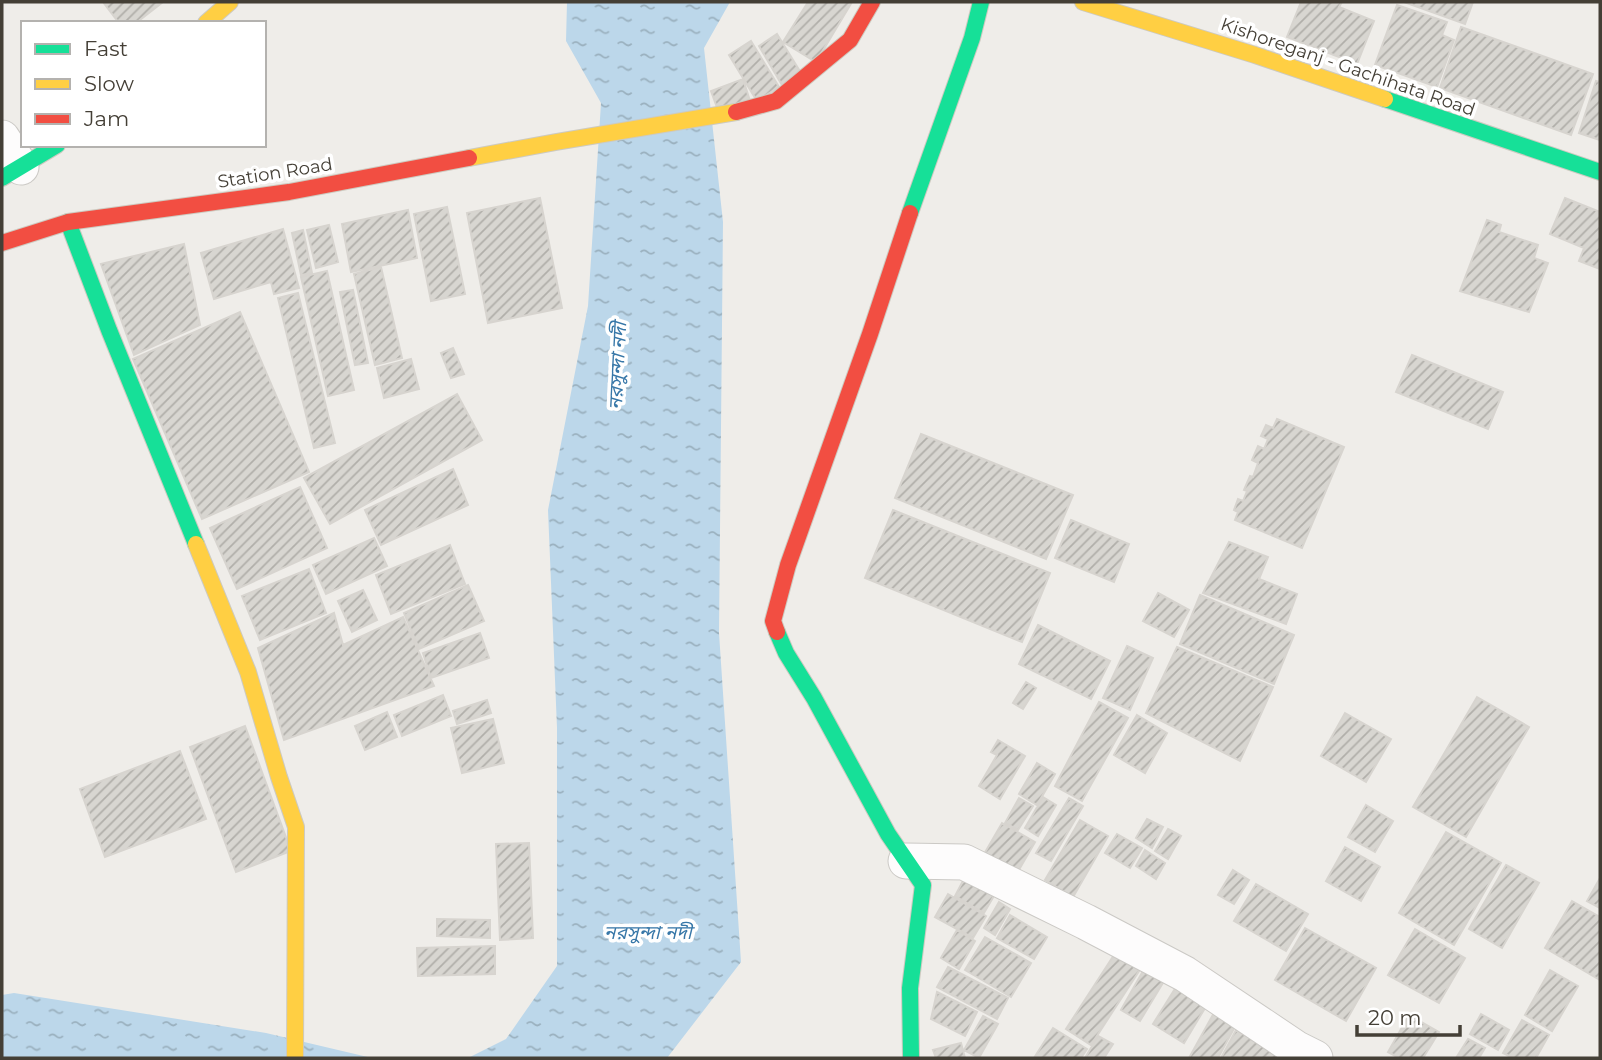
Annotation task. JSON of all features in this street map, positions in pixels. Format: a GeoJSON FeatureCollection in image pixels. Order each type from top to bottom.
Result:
{"type":"FeatureCollection","features":[{"type":"Feature","properties":{"kind":"street"},"geometry":{"type":"LineString","coordinates":[[208,21],[230,2]]}},
{"type":"Feature","properties":{"kind":"street","name":"Station Road"},"geometry":{"type":"LineString","coordinates":[[2,243],[68,222],[289,192],[556,142],[727,115],[776,101],[850,40],[872,2]]}},
{"type":"Feature","properties":{"kind":"street"},"geometry":{"type":"LineString","coordinates":[[911,1058],[910,988],[923,885],[888,834],[814,698],[786,653],[773,621],[788,565],[870,334],[924,169],[972,38],[981,2]]}},
{"type":"Feature","properties":{"kind":"street","name":"Kishoreganj - Gachihata Road"},"geometry":{"type":"LineString","coordinates":[[1083,2],[1255,55],[1600,172]]}},
{"type":"Feature","properties":{"kind":"street"},"geometry":{"type":"LineString","coordinates":[[2,138],[11,172],[54,147]]}},
{"type":"Feature","properties":{"kind":"street"},"geometry":{"type":"LineString","coordinates":[[68,222],[248,673],[296,827],[295,1058]]}},
{"type":"Feature","properties":{"kind":"street"},"geometry":{"type":"LineString","coordinates":[[906,861],[964,862],[1185,974],[1297,1049],[1315,1058]]}},
{"type":"Feature","properties":{"kind":"water","name":"নরসুন্দা নদী"},"geometry":{"type":"Polygon","coordinates":[[[567,2],[730,2],[704,48],[723,222],[719,633],[741,962],[667,1058],[468,1058],[506,1039],[557,966],[557,728],[548,510],[588,306],[601,103],[566,41],[567,2]]]}},
{"type":"Feature","properties":{"kind":"water"},"geometry":{"type":"Polygon","coordinates":[[[14,993],[266,1033],[372,1058],[2,1058],[2,995],[14,993]]]}},
{"type":"Feature","properties":{"kind":"building"},"geometry":{"type":"Polygon","coordinates":[[[103,2],[163,2],[139,21],[117,21],[103,2]]]}},
{"type":"Feature","properties":{"kind":"building"},"geometry":{"type":"Polygon","coordinates":[[[808,2],[852,2],[816,62],[783,42],[808,2]]]}},
{"type":"Feature","properties":{"kind":"building"},"geometry":{"type":"Polygon","coordinates":[[[1301,2],[1342,2],[1339,7],[1374,21],[1357,64],[1287,37],[1301,2]]]}},
{"type":"Feature","properties":{"kind":"building"},"geometry":{"type":"Polygon","coordinates":[[[1404,2],[1473,2],[1465,24],[1404,2]]]}},
{"type":"Feature","properties":{"kind":"building"},"geometry":{"type":"Polygon","coordinates":[[[1397,5],[1447,22],[1442,35],[1454,40],[1437,87],[1375,65],[1397,5]]]}},
{"type":"Feature","properties":{"kind":"building"},"geometry":{"type":"Polygon","coordinates":[[[1461,27],[1593,74],[1571,135],[1440,88],[1461,27]]]}},
{"type":"Feature","properties":{"kind":"building"},"geometry":{"type":"Polygon","coordinates":[[[777,34],[801,73],[782,85],[759,46],[777,34]]]}},
{"type":"Feature","properties":{"kind":"building"},"geometry":{"type":"Polygon","coordinates":[[[751,41],[779,87],[757,101],[729,55],[751,41]]]}},
{"type":"Feature","properties":{"kind":"building"},"geometry":{"type":"Polygon","coordinates":[[[743,79],[750,101],[719,113],[711,91],[743,79]]]}},
{"type":"Feature","properties":{"kind":"building"},"geometry":{"type":"Polygon","coordinates":[[[1596,81],[1600,82],[1600,140],[1579,133],[1596,81]]]}},
{"type":"Feature","properties":{"kind":"building"},"geometry":{"type":"Polygon","coordinates":[[[540,198],[562,308],[488,323],[467,213],[540,198]]]}},
{"type":"Feature","properties":{"kind":"building"},"geometry":{"type":"Polygon","coordinates":[[[1565,198],[1600,212],[1600,269],[1579,261],[1584,248],[1550,234],[1565,198]]]}},
{"type":"Feature","properties":{"kind":"building"},"geometry":{"type":"Polygon","coordinates":[[[447,207],[465,294],[431,301],[414,214],[447,207]]]}},
{"type":"Feature","properties":{"kind":"building"},"geometry":{"type":"Polygon","coordinates":[[[408,210],[417,258],[351,272],[342,224],[408,210]]]}},
{"type":"Feature","properties":{"kind":"building"},"geometry":{"type":"Polygon","coordinates":[[[1487,220],[1501,225],[1499,232],[1538,245],[1534,258],[1548,263],[1529,312],[1460,291],[1487,220]]]}},
{"type":"Feature","properties":{"kind":"building"},"geometry":{"type":"Polygon","coordinates":[[[329,225],[338,262],[316,268],[307,230],[329,225]]]}},
{"type":"Feature","properties":{"kind":"building"},"geometry":{"type":"Polygon","coordinates":[[[283,229],[299,288],[274,294],[271,282],[214,299],[201,253],[283,229]]]}},
{"type":"Feature","properties":{"kind":"building"},"geometry":{"type":"Polygon","coordinates":[[[303,230],[312,273],[301,275],[292,233],[303,230]]]}},
{"type":"Feature","properties":{"kind":"building"},"geometry":{"type":"Polygon","coordinates":[[[184,244],[200,325],[134,355],[101,264],[184,244]]]}},
{"type":"Feature","properties":{"kind":"building"},"geometry":{"type":"Polygon","coordinates":[[[381,267],[402,358],[375,365],[354,274],[381,267]]]}},
{"type":"Feature","properties":{"kind":"building"},"geometry":{"type":"Polygon","coordinates":[[[327,271],[354,390],[328,396],[301,277],[327,271]]]}},
{"type":"Feature","properties":{"kind":"building"},"geometry":{"type":"Polygon","coordinates":[[[353,290],[368,363],[355,365],[340,292],[353,290]]]}},
{"type":"Feature","properties":{"kind":"building"},"geometry":{"type":"Polygon","coordinates":[[[298,293],[335,443],[314,448],[278,298],[298,293]]]}},
{"type":"Feature","properties":{"kind":"building"},"geometry":{"type":"Polygon","coordinates":[[[240,312],[309,472],[202,519],[133,359],[240,312]]]}},
{"type":"Feature","properties":{"kind":"building"},"geometry":{"type":"Polygon","coordinates":[[[453,348],[464,374],[451,378],[441,353],[453,348]]]}},
{"type":"Feature","properties":{"kind":"building"},"geometry":{"type":"Polygon","coordinates":[[[1412,355],[1503,392],[1488,429],[1396,392],[1412,355]]]}},
{"type":"Feature","properties":{"kind":"building"},"geometry":{"type":"Polygon","coordinates":[[[411,359],[419,389],[384,398],[377,368],[411,359]]]}},
{"type":"Feature","properties":{"kind":"building"},"geometry":{"type":"Polygon","coordinates":[[[457,394],[482,440],[330,524],[304,478],[457,394]]]}},
{"type":"Feature","properties":{"kind":"building"},"geometry":{"type":"Polygon","coordinates":[[[1277,419],[1344,447],[1302,548],[1235,520],[1238,512],[1234,510],[1238,499],[1243,501],[1247,491],[1244,490],[1258,463],[1252,460],[1258,446],[1264,449],[1268,439],[1261,436],[1266,425],[1273,428],[1277,419]]]}},
{"type":"Feature","properties":{"kind":"building"},"geometry":{"type":"Polygon","coordinates":[[[921,434],[1073,495],[1046,559],[895,498],[921,434]]]}},
{"type":"Feature","properties":{"kind":"building"},"geometry":{"type":"Polygon","coordinates":[[[453,469],[468,505],[381,545],[365,510],[453,469]]]}},
{"type":"Feature","properties":{"kind":"building"},"geometry":{"type":"Polygon","coordinates":[[[300,487],[327,548],[237,589],[210,528],[300,487]]]}},
{"type":"Feature","properties":{"kind":"building"},"geometry":{"type":"Polygon","coordinates":[[[893,510],[1050,573],[1022,642],[865,578],[893,510]]]}},
{"type":"Feature","properties":{"kind":"building"},"geometry":{"type":"Polygon","coordinates":[[[1071,520],[1129,544],[1114,582],[1055,558],[1071,520]]]}},
{"type":"Feature","properties":{"kind":"building"},"geometry":{"type":"Polygon","coordinates":[[[374,538],[387,566],[326,594],[313,565],[374,538]]]}},
{"type":"Feature","properties":{"kind":"building"},"geometry":{"type":"Polygon","coordinates":[[[1229,542],[1268,557],[1259,579],[1297,594],[1286,624],[1203,593],[1229,542]]]}},
{"type":"Feature","properties":{"kind":"building"},"geometry":{"type":"Polygon","coordinates":[[[450,545],[465,584],[391,614],[376,575],[450,545]]]}},
{"type":"Feature","properties":{"kind":"building"},"geometry":{"type":"Polygon","coordinates":[[[309,569],[326,613],[260,640],[242,596],[309,569]]]}},
{"type":"Feature","properties":{"kind":"building"},"geometry":{"type":"Polygon","coordinates":[[[468,585],[484,621],[419,649],[404,613],[468,585]]]}},
{"type":"Feature","properties":{"kind":"building"},"geometry":{"type":"Polygon","coordinates":[[[363,590],[377,620],[352,632],[338,601],[363,590]]]}},
{"type":"Feature","properties":{"kind":"building"},"geometry":{"type":"Polygon","coordinates":[[[1158,593],[1189,610],[1174,637],[1143,621],[1158,593]]]}},
{"type":"Feature","properties":{"kind":"building"},"geometry":{"type":"Polygon","coordinates":[[[1200,595],[1294,635],[1274,684],[1180,644],[1200,595]]]}},
{"type":"Feature","properties":{"kind":"building"},"geometry":{"type":"Polygon","coordinates":[[[334,613],[343,645],[403,617],[434,686],[284,740],[258,648],[334,613]]]}},
{"type":"Feature","properties":{"kind":"building"},"geometry":{"type":"Polygon","coordinates":[[[1038,625],[1110,661],[1091,699],[1019,664],[1038,625]]]}},
{"type":"Feature","properties":{"kind":"building"},"geometry":{"type":"Polygon","coordinates":[[[480,633],[489,658],[431,678],[423,653],[480,633]]]}},
{"type":"Feature","properties":{"kind":"building"},"geometry":{"type":"Polygon","coordinates":[[[1127,646],[1153,658],[1130,710],[1103,698],[1127,646]]]}},
{"type":"Feature","properties":{"kind":"building"},"geometry":{"type":"Polygon","coordinates":[[[1177,647],[1273,687],[1240,761],[1146,713],[1177,647]]]}},
{"type":"Feature","properties":{"kind":"building"},"geometry":{"type":"Polygon","coordinates":[[[1026,682],[1036,688],[1023,709],[1013,703],[1026,682]]]}},
{"type":"Feature","properties":{"kind":"building"},"geometry":{"type":"Polygon","coordinates":[[[443,695],[451,716],[402,736],[394,715],[443,695]]]}},
{"type":"Feature","properties":{"kind":"building"},"geometry":{"type":"Polygon","coordinates":[[[1477,697],[1529,727],[1466,837],[1413,807],[1477,697]]]}},
{"type":"Feature","properties":{"kind":"building"},"geometry":{"type":"Polygon","coordinates":[[[487,700],[491,713],[457,724],[453,711],[487,700]]]}},
{"type":"Feature","properties":{"kind":"building"},"geometry":{"type":"Polygon","coordinates":[[[1099,702],[1128,718],[1082,801],[1055,786],[1099,702]]]}},
{"type":"Feature","properties":{"kind":"building"},"geometry":{"type":"Polygon","coordinates":[[[387,712],[397,737],[365,750],[355,726],[387,712]]]}},
{"type":"Feature","properties":{"kind":"building"},"geometry":{"type":"Polygon","coordinates":[[[1345,713],[1391,739],[1366,782],[1321,756],[1345,713]]]}},
{"type":"Feature","properties":{"kind":"building"},"geometry":{"type":"Polygon","coordinates":[[[1137,715],[1167,733],[1145,773],[1114,755],[1137,715]]]}},
{"type":"Feature","properties":{"kind":"building"},"geometry":{"type":"Polygon","coordinates":[[[493,719],[504,763],[462,773],[451,728],[493,719]]]}},
{"type":"Feature","properties":{"kind":"building"},"geometry":{"type":"Polygon","coordinates":[[[245,726],[291,851],[236,872],[190,747],[245,726]]]}},
{"type":"Feature","properties":{"kind":"building"},"geometry":{"type":"Polygon","coordinates":[[[998,740],[1025,756],[1000,799],[979,786],[997,755],[991,752],[998,740]]]}},
{"type":"Feature","properties":{"kind":"building"},"geometry":{"type":"Polygon","coordinates":[[[180,751],[206,819],[105,857],[80,789],[180,751]]]}},
{"type":"Feature","properties":{"kind":"building"},"geometry":{"type":"Polygon","coordinates":[[[1037,763],[1055,774],[1037,805],[1019,794],[1037,763]]]}},
{"type":"Feature","properties":{"kind":"building"},"geometry":{"type":"Polygon","coordinates":[[[1043,797],[1056,805],[1038,836],[1025,828],[1043,797]]]}},
{"type":"Feature","properties":{"kind":"building"},"geometry":{"type":"Polygon","coordinates":[[[1019,798],[1033,806],[1018,830],[1005,823],[1019,798]]]}},
{"type":"Feature","properties":{"kind":"building"},"geometry":{"type":"Polygon","coordinates":[[[1069,798],[1083,806],[1051,861],[1036,853],[1069,798]]]}},
{"type":"Feature","properties":{"kind":"building"},"geometry":{"type":"Polygon","coordinates":[[[1366,805],[1393,821],[1375,852],[1348,837],[1366,805]]]}},
{"type":"Feature","properties":{"kind":"building"},"geometry":{"type":"Polygon","coordinates":[[[1147,819],[1163,827],[1152,848],[1136,838],[1147,819]]]}},
{"type":"Feature","properties":{"kind":"building"},"geometry":{"type":"Polygon","coordinates":[[[1080,820],[1108,836],[1073,897],[1045,880],[1080,820]]]}},
{"type":"Feature","properties":{"kind":"building"},"geometry":{"type":"Polygon","coordinates":[[[1002,823],[1035,842],[1016,875],[983,856],[1002,823]]]}},
{"type":"Feature","properties":{"kind":"building"},"geometry":{"type":"Polygon","coordinates":[[[1168,829],[1181,836],[1168,859],[1155,851],[1168,829]]]}},
{"type":"Feature","properties":{"kind":"building"},"geometry":{"type":"Polygon","coordinates":[[[1446,832],[1501,863],[1454,945],[1399,913],[1446,832]]]}},
{"type":"Feature","properties":{"kind":"building"},"geometry":{"type":"Polygon","coordinates":[[[1117,834],[1142,848],[1130,868],[1105,853],[1117,834]]]}},
{"type":"Feature","properties":{"kind":"building"},"geometry":{"type":"Polygon","coordinates":[[[529,843],[533,938],[500,940],[496,844],[529,843]]]}},
{"type":"Feature","properties":{"kind":"building"},"geometry":{"type":"Polygon","coordinates":[[[1345,847],[1380,867],[1361,901],[1326,881],[1345,847]]]}},
{"type":"Feature","properties":{"kind":"building"},"geometry":{"type":"Polygon","coordinates":[[[1145,850],[1165,863],[1156,879],[1136,866],[1145,850]]]}},
{"type":"Feature","properties":{"kind":"building"},"geometry":{"type":"Polygon","coordinates":[[[1506,865],[1539,883],[1502,948],[1469,929],[1506,865]]]}},
{"type":"Feature","properties":{"kind":"building"},"geometry":{"type":"Polygon","coordinates":[[[1233,870],[1249,880],[1234,904],[1218,895],[1233,870]]]}},
{"type":"Feature","properties":{"kind":"building"},"geometry":{"type":"Polygon","coordinates":[[[965,877],[995,894],[984,913],[955,896],[965,877]]]}},
{"type":"Feature","properties":{"kind":"building"},"geometry":{"type":"Polygon","coordinates":[[[1600,878],[1600,908],[1587,901],[1600,878]]]}},
{"type":"Feature","properties":{"kind":"building"},"geometry":{"type":"Polygon","coordinates":[[[1256,884],[1308,914],[1286,951],[1234,921],[1256,884]]]}},
{"type":"Feature","properties":{"kind":"building"},"geometry":{"type":"Polygon","coordinates":[[[948,894],[986,916],[973,938],[935,917],[948,894]]]}},
{"type":"Feature","properties":{"kind":"building"},"geometry":{"type":"Polygon","coordinates":[[[1572,901],[1600,917],[1600,980],[1545,948],[1572,901]]]}},
{"type":"Feature","properties":{"kind":"building"},"geometry":{"type":"Polygon","coordinates":[[[999,902],[1010,909],[995,935],[984,928],[999,902]]]}},
{"type":"Feature","properties":{"kind":"building"},"geometry":{"type":"Polygon","coordinates":[[[1010,915],[1047,937],[1034,959],[997,938],[1010,915]]]}},
{"type":"Feature","properties":{"kind":"building"},"geometry":{"type":"Polygon","coordinates":[[[437,919],[490,920],[490,938],[437,936],[437,919]]]}},
{"type":"Feature","properties":{"kind":"building"},"geometry":{"type":"Polygon","coordinates":[[[1305,928],[1376,968],[1346,1021],[1275,980],[1305,928]]]}},
{"type":"Feature","properties":{"kind":"building"},"geometry":{"type":"Polygon","coordinates":[[[1415,929],[1465,958],[1439,1003],[1388,975],[1415,929]]]}},
{"type":"Feature","properties":{"kind":"building"},"geometry":{"type":"Polygon","coordinates":[[[957,930],[975,941],[959,969],[941,958],[957,930]]]}},
{"type":"Feature","properties":{"kind":"building"},"geometry":{"type":"Polygon","coordinates":[[[985,937],[1031,963],[1011,997],[965,970],[985,937]]]}},
{"type":"Feature","properties":{"kind":"building"},"geometry":{"type":"Polygon","coordinates":[[[495,946],[495,974],[418,976],[417,948],[495,946]]]}},
{"type":"Feature","properties":{"kind":"building"},"geometry":{"type":"Polygon","coordinates":[[[1116,952],[1141,968],[1091,1045],[1066,1029],[1116,952]]]}},
{"type":"Feature","properties":{"kind":"building"},"geometry":{"type":"Polygon","coordinates":[[[1147,964],[1167,976],[1140,1021],[1121,1010],[1147,964]]]}},
{"type":"Feature","properties":{"kind":"building"},"geometry":{"type":"Polygon","coordinates":[[[948,967],[1008,998],[997,1019],[937,987],[948,967]]]}},
{"type":"Feature","properties":{"kind":"building"},"geometry":{"type":"Polygon","coordinates":[[[1550,970],[1578,986],[1552,1031],[1525,1015],[1550,970]]]}},
{"type":"Feature","properties":{"kind":"building"},"geometry":{"type":"Polygon","coordinates":[[[1178,984],[1208,1003],[1184,1043],[1153,1024],[1178,984]]]}},
{"type":"Feature","properties":{"kind":"building"},"geometry":{"type":"Polygon","coordinates":[[[937,992],[977,1012],[965,1036],[931,1019],[937,992]]]}},
{"type":"Feature","properties":{"kind":"building"},"geometry":{"type":"Polygon","coordinates":[[[1215,1011],[1237,1023],[1218,1058],[1189,1058],[1215,1011]]]}},
{"type":"Feature","properties":{"kind":"building"},"geometry":{"type":"Polygon","coordinates":[[[1481,1014],[1509,1030],[1498,1050],[1470,1034],[1481,1014]]]}},
{"type":"Feature","properties":{"kind":"building"},"geometry":{"type":"Polygon","coordinates":[[[1409,1015],[1439,1032],[1423,1058],[1399,1058],[1388,1052],[1409,1015]]]}},
{"type":"Feature","properties":{"kind":"building"},"geometry":{"type":"Polygon","coordinates":[[[983,1016],[998,1024],[979,1058],[964,1050],[983,1016]]]}},
{"type":"Feature","properties":{"kind":"building"},"geometry":{"type":"Polygon","coordinates":[[[1522,1020],[1549,1035],[1536,1058],[1513,1058],[1503,1053],[1522,1020]]]}},
{"type":"Feature","properties":{"kind":"building"},"geometry":{"type":"Polygon","coordinates":[[[1053,1028],[1087,1049],[1081,1058],[1034,1058],[1053,1028]]]}},
{"type":"Feature","properties":{"kind":"building"},"geometry":{"type":"Polygon","coordinates":[[[1236,1030],[1279,1054],[1277,1058],[1221,1058],[1236,1030]]]}},
{"type":"Feature","properties":{"kind":"building"},"geometry":{"type":"Polygon","coordinates":[[[1098,1036],[1113,1044],[1104,1058],[1085,1058],[1098,1036]]]}},
{"type":"Feature","properties":{"kind":"building"},"geometry":{"type":"Polygon","coordinates":[[[1468,1039],[1485,1048],[1479,1058],[1456,1058],[1468,1039]]]}},
{"type":"Feature","properties":{"kind":"building"},"geometry":{"type":"Polygon","coordinates":[[[961,1043],[965,1058],[936,1058],[933,1050],[961,1043]]]}},
{"type":"Feature","properties":{"kind":"traffic: fast"},"geometry":{"type":"LineString","coordinates":[[910,213],[972,38],[981,2]]}},
{"type":"Feature","properties":{"kind":"traffic: fast"},"geometry":{"type":"LineString","coordinates":[[1385,99],[1600,172]]}},
{"type":"Feature","properties":{"kind":"traffic: fast"},"geometry":{"type":"LineString","coordinates":[[2,178],[54,147]]}},
{"type":"Feature","properties":{"kind":"traffic: fast"},"geometry":{"type":"LineString","coordinates":[[68,222],[196,544]]}},
{"type":"Feature","properties":{"kind":"traffic: fast"},"geometry":{"type":"LineString","coordinates":[[777,632],[786,653],[814,698],[888,834],[923,885],[910,988],[911,1058]]}},
{"type":"Feature","properties":{"kind":"traffic: slow"},"geometry":{"type":"LineString","coordinates":[[208,21],[230,2]]}},
{"type":"Feature","properties":{"kind":"traffic: slow"},"geometry":{"type":"LineString","coordinates":[[1083,2],[1255,55],[1385,99]]}},
{"type":"Feature","properties":{"kind":"traffic: slow"},"geometry":{"type":"LineString","coordinates":[[469,158],[736,112]]}},
{"type":"Feature","properties":{"kind":"traffic: slow"},"geometry":{"type":"LineString","coordinates":[[196,544],[248,672],[296,827],[295,1058]]}},
{"type":"Feature","properties":{"kind":"traffic: jam"},"geometry":{"type":"LineString","coordinates":[[736,112],[776,101],[850,40],[872,2]]}},
{"type":"Feature","properties":{"kind":"traffic: jam"},"geometry":{"type":"LineString","coordinates":[[2,243],[68,222],[289,192],[469,158]]}},
{"type":"Feature","properties":{"kind":"traffic: jam"},"geometry":{"type":"LineString","coordinates":[[777,632],[773,621],[788,565],[910,213]]}}]}
